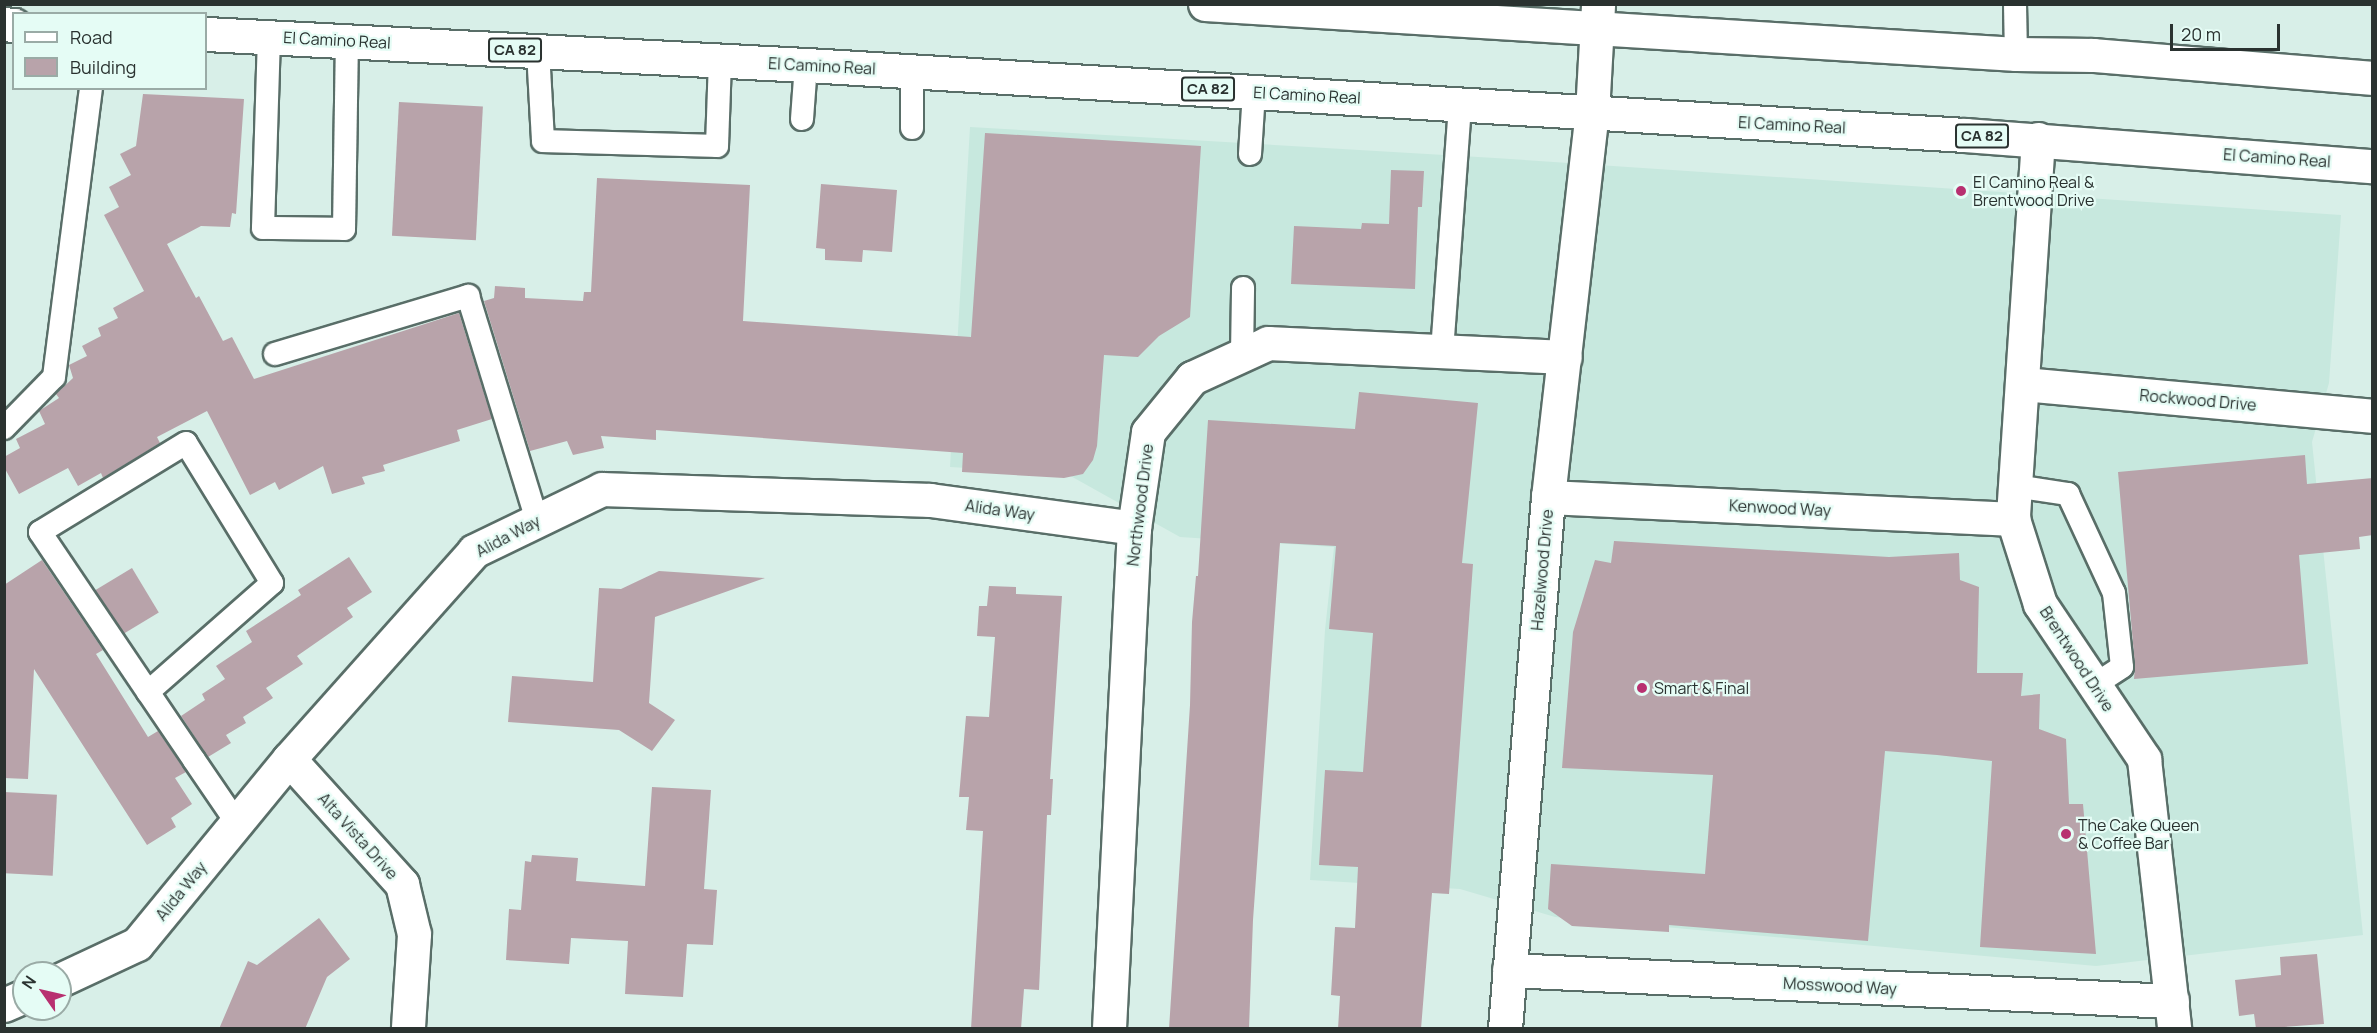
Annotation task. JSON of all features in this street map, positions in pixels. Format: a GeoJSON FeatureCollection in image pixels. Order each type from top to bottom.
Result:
{"type":"FeatureCollection","features":[{"type":"Feature","properties":{"kind":"street"},"geometry":{"type":"LineString","coordinates":[[1204,4],[1598,15],[2016,54],[2093,55],[2373,78]]}},
{"type":"Feature","properties":{"kind":"street","name":"Hazelwood Drive"},"geometry":{"type":"LineString","coordinates":[[1505,1029],[1548,497],[1592,113],[1598,15]]}},
{"type":"Feature","properties":{"kind":"street","name":"El Camino Real"},"geometry":{"type":"LineString","coordinates":[[207,34],[912,71],[2038,139],[2373,166]]}},
{"type":"Feature","properties":{"kind":"street","name":"Brentwood Drive"},"geometry":{"type":"LineString","coordinates":[[2038,139],[2013,519],[2040,604],[2144,759],[2173,1015]]}},
{"type":"Feature","properties":{"kind":"street","name":"Northwood Drive"},"geometry":{"type":"LineString","coordinates":[[1109,1029],[1134,528],[1148,432],[1192,378],[1268,343],[1565,357]]}},
{"type":"Feature","properties":{"kind":"street","name":"Rockwood Drive"},"geometry":{"type":"LineString","coordinates":[[2023,384],[2373,416]]}},
{"type":"Feature","properties":{"kind":"street","name":"Alida Way"},"geometry":{"type":"LineString","coordinates":[[72,974],[137,944],[289,759],[474,550],[602,489],[930,500],[1134,528]]}},
{"type":"Feature","properties":{"kind":"street","name":"Kenwood Way"},"geometry":{"type":"LineString","coordinates":[[1548,497],[2013,519]]}},
{"type":"Feature","properties":{"kind":"street","name":"Alta Vista Drive"},"geometry":{"type":"LineString","coordinates":[[289,759],[402,884],[414,934],[408,1029]]}},
{"type":"Feature","properties":{"kind":"street","name":"Mosswood Way"},"geometry":{"type":"LineString","coordinates":[[1509,970],[2173,1015]]}},
{"type":"Feature","properties":{"kind":"lane"},"geometry":{"type":"LineString","coordinates":[[2015,4],[2016,54]]}},
{"type":"Feature","properties":{"kind":"lane"},"geometry":{"type":"LineString","coordinates":[[269,37],[263,228],[344,229],[347,41]]}},
{"type":"Feature","properties":{"kind":"lane"},"geometry":{"type":"LineString","coordinates":[[538,51],[543,141],[717,146],[720,60]]}},
{"type":"Feature","properties":{"kind":"lane"},"geometry":{"type":"LineString","coordinates":[[802,119],[806,65]]}},
{"type":"Feature","properties":{"kind":"lane"},"geometry":{"type":"LineString","coordinates":[[912,71],[912,128]]}},
{"type":"Feature","properties":{"kind":"lane"},"geometry":{"type":"LineString","coordinates":[[4,428],[54,378],[91,90]]}},
{"type":"Feature","properties":{"kind":"lane"},"geometry":{"type":"LineString","coordinates":[[1250,154],[1254,92]]}},
{"type":"Feature","properties":{"kind":"lane"},"geometry":{"type":"LineString","coordinates":[[1442,351],[1460,104]]}},
{"type":"Feature","properties":{"kind":"lane"},"geometry":{"type":"LineString","coordinates":[[1242,355],[1243,288]]}},
{"type":"Feature","properties":{"kind":"lane"},"geometry":{"type":"LineString","coordinates":[[275,354],[468,296],[537,520]]}},
{"type":"Feature","properties":{"kind":"lane"},"geometry":{"type":"LineString","coordinates":[[148,692],[272,583],[186,443],[40,532],[148,692],[237,823]]}},
{"type":"Feature","properties":{"kind":"lane"},"geometry":{"type":"LineString","coordinates":[[2015,486],[2068,494],[2114,592],[2122,667],[2094,685]]}},
{"type":"Feature","properties":{"kind":"shaded area"},"geometry":{"type":"Polygon","coordinates":[[[970,127],[1495,158],[2341,215],[2329,383],[2312,442],[2363,935],[2096,966],[1555,917],[1460,889],[1310,880],[1325,630],[1334,547],[1180,537],[1067,474],[950,467],[970,127]]]}},
{"type":"Feature","properties":{"kind":"building"},"geometry":{"type":"Polygon","coordinates":[[[143,94],[244,99],[236,214],[232,213],[230,227],[201,226],[167,244],[196,298],[199,296],[223,341],[232,337],[254,379],[459,313],[492,419],[457,430],[460,441],[383,465],[385,471],[362,477],[365,484],[332,494],[323,466],[279,490],[275,482],[250,495],[207,411],[157,437],[160,443],[103,478],[101,473],[78,486],[68,468],[19,494],[4,467],[4,457],[20,448],[16,439],[45,424],[39,411],[59,398],[56,394],[73,378],[69,365],[87,356],[82,346],[101,336],[98,328],[118,318],[113,308],[144,291],[104,215],[119,207],[109,187],[131,175],[120,154],[136,146],[143,94]]]}},
{"type":"Feature","properties":{"kind":"building"},"geometry":{"type":"Polygon","coordinates":[[[399,102],[483,106],[476,240],[392,236],[399,102]]]}},
{"type":"Feature","properties":{"kind":"building"},"geometry":{"type":"Polygon","coordinates":[[[985,133],[1201,146],[1190,317],[1159,336],[1138,357],[1104,355],[1097,446],[1093,460],[1083,474],[1064,478],[962,472],[963,453],[656,430],[656,440],[601,436],[604,448],[573,455],[567,441],[530,451],[484,301],[494,298],[495,286],[525,288],[525,298],[583,301],[584,292],[591,292],[597,178],[750,185],[743,321],[971,337],[985,133]]]}},
{"type":"Feature","properties":{"kind":"building"},"geometry":{"type":"Polygon","coordinates":[[[1391,170],[1424,171],[1422,207],[1418,207],[1415,289],[1291,284],[1294,226],[1361,229],[1362,223],[1389,224],[1391,170]]]}},
{"type":"Feature","properties":{"kind":"building"},"geometry":{"type":"Polygon","coordinates":[[[821,184],[897,190],[892,252],[863,250],[862,262],[825,260],[825,249],[816,248],[821,184]]]}},
{"type":"Feature","properties":{"kind":"building"},"geometry":{"type":"Polygon","coordinates":[[[1359,392],[1478,403],[1462,563],[1473,564],[1449,894],[1432,893],[1421,1029],[1338,1029],[1340,996],[1331,995],[1335,927],[1355,928],[1358,867],[1319,865],[1325,770],[1363,772],[1373,633],[1329,629],[1336,546],[1280,543],[1253,920],[1249,1029],[1169,1029],[1190,705],[1192,622],[1196,576],[1198,576],[1208,420],[1355,429],[1359,392]]]}},
{"type":"Feature","properties":{"kind":"building"},"geometry":{"type":"Polygon","coordinates":[[[2305,455],[2307,484],[2373,478],[2373,535],[2359,537],[2360,549],[2299,555],[2308,664],[2134,679],[2135,666],[2118,472],[2305,455]]]}},
{"type":"Feature","properties":{"kind":"building"},"geometry":{"type":"Polygon","coordinates":[[[1614,541],[1889,557],[1959,553],[1960,580],[1979,587],[1977,673],[2023,673],[2021,696],[2040,694],[2039,729],[2066,739],[2069,804],[2083,804],[2096,954],[1980,947],[1992,761],[1937,755],[1885,751],[1868,941],[1669,925],[1669,932],[1572,926],[1548,909],[1551,864],[1705,874],[1713,775],[1562,768],[1573,632],[1595,560],[1611,563],[1614,541]]]}},
{"type":"Feature","properties":{"kind":"building"},"geometry":{"type":"Polygon","coordinates":[[[349,557],[372,592],[347,608],[353,617],[297,656],[303,664],[266,688],[273,698],[243,717],[246,723],[226,735],[231,743],[208,757],[181,716],[205,700],[202,694],[225,679],[216,666],[252,642],[246,631],[301,595],[298,590],[349,557]]]}},
{"type":"Feature","properties":{"kind":"building"},"geometry":{"type":"Polygon","coordinates":[[[42,560],[103,650],[96,654],[148,737],[158,731],[186,772],[175,778],[192,804],[171,818],[176,827],[147,845],[34,669],[28,779],[4,778],[4,585],[42,560]]]}},
{"type":"Feature","properties":{"kind":"building"},"geometry":{"type":"Polygon","coordinates":[[[132,568],[159,613],[122,635],[95,590],[132,568]]]}},
{"type":"Feature","properties":{"kind":"building"},"geometry":{"type":"Polygon","coordinates":[[[659,571],[765,578],[655,617],[649,703],[675,720],[652,751],[619,730],[508,722],[512,676],[593,682],[599,588],[621,589],[659,571]]]}},
{"type":"Feature","properties":{"kind":"building"},"geometry":{"type":"Polygon","coordinates":[[[989,586],[1016,587],[1016,594],[1062,596],[1050,779],[1053,779],[1051,815],[1047,815],[1039,990],[1024,989],[1021,1029],[971,1029],[983,831],[966,830],[969,797],[959,797],[966,716],[989,717],[995,637],[977,636],[979,606],[987,606],[989,586]]]}},
{"type":"Feature","properties":{"kind":"building"},"geometry":{"type":"Polygon","coordinates":[[[652,787],[711,790],[704,889],[717,890],[713,945],[687,944],[683,997],[625,994],[628,941],[571,938],[569,964],[506,960],[509,909],[521,910],[525,861],[531,862],[532,855],[578,858],[576,881],[645,886],[652,787]]]}},
{"type":"Feature","properties":{"kind":"building"},"geometry":{"type":"Polygon","coordinates":[[[4,792],[57,795],[53,876],[4,873],[4,792]]]}},
{"type":"Feature","properties":{"kind":"building"},"geometry":{"type":"Polygon","coordinates":[[[319,918],[350,959],[327,977],[305,1029],[219,1029],[248,961],[257,965],[319,918]]]}},
{"type":"Feature","properties":{"kind":"building"},"geometry":{"type":"Polygon","coordinates":[[[2317,954],[2324,1024],[2256,1029],[2254,1014],[2239,1016],[2235,980],[2281,975],[2280,957],[2317,954]]]}},
{"type":"Feature","properties":{"kind":"place","name":"El Camino Real & Brentwood Drive"},"geometry":{"type":"Point","coordinates":[1961,191]}},
{"type":"Feature","properties":{"kind":"place","name":"Smart & Final"},"geometry":{"type":"Point","coordinates":[1642,688]}},
{"type":"Feature","properties":{"kind":"place","name":"The Cake Queen & Coffee Bar"},"geometry":{"type":"Point","coordinates":[2066,834]}}]}
